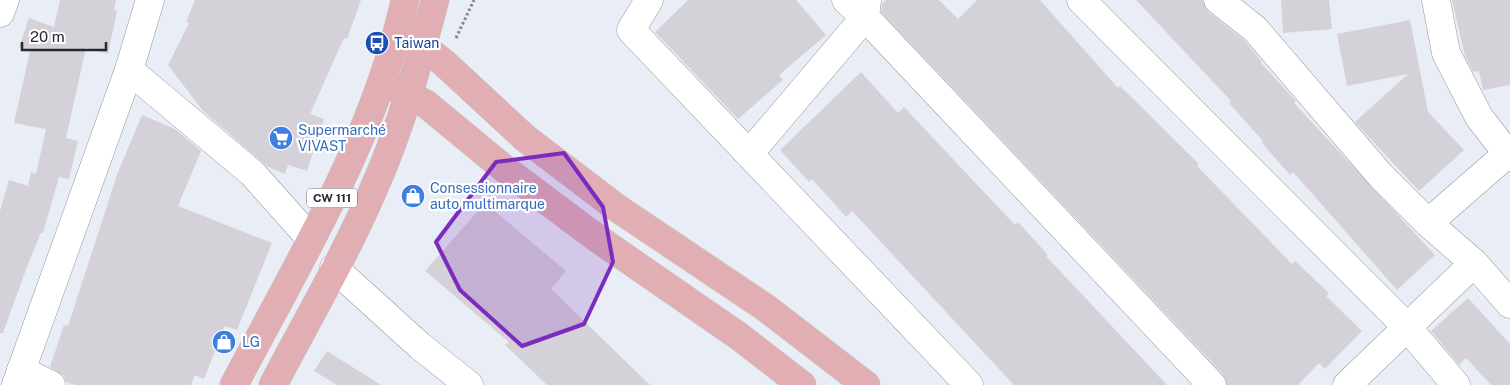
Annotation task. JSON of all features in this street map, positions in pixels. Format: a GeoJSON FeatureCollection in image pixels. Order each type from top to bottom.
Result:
{"type":"FeatureCollection","features":[{"type":"Feature","properties":{"kind":"main road","name":"CW 111"},"geometry":{"type":"LineString","coordinates":[[234,385],[344,175],[382,82],[399,28],[405,0]]}},
{"type":"Feature","properties":{"kind":"main road"},"geometry":{"type":"LineString","coordinates":[[273,385],[374,189],[408,95],[435,0]]}},
{"type":"Feature","properties":{"kind":"main road"},"geometry":{"type":"LineString","coordinates":[[399,28],[444,63],[524,138],[616,208],[766,308],[866,385]]}},
{"type":"Feature","properties":{"kind":"main road"},"geometry":{"type":"LineString","coordinates":[[382,82],[426,104],[506,170],[594,236],[740,337],[802,385]]}},
{"type":"Feature","properties":{"kind":"street"},"geometry":{"type":"LineString","coordinates":[[0,13],[5,0]]}},
{"type":"Feature","properties":{"kind":"street"},"geometry":{"type":"LineString","coordinates":[[51,385],[19,377],[129,70],[150,0]]}},
{"type":"Feature","properties":{"kind":"street"},"geometry":{"type":"LineString","coordinates":[[649,0],[632,30],[969,385]]}},
{"type":"Feature","properties":{"kind":"street"},"geometry":{"type":"LineString","coordinates":[[1081,0],[1407,327],[1456,385]]}},
{"type":"Feature","properties":{"kind":"street"},"geometry":{"type":"LineString","coordinates":[[1218,0],[1255,29],[1382,176],[1428,223],[1474,263],[1510,304]]}},
{"type":"Feature","properties":{"kind":"street"},"geometry":{"type":"LineString","coordinates":[[1252,0],[1255,29]]}},
{"type":"Feature","properties":{"kind":"street"},"geometry":{"type":"LineString","coordinates":[[1428,223],[1508,156],[1480,117],[1446,53],[1436,0]]}},
{"type":"Feature","properties":{"kind":"street"},"geometry":{"type":"LineString","coordinates":[[749,154],[860,6],[1212,385]]}},
{"type":"Feature","properties":{"kind":"street"},"geometry":{"type":"LineString","coordinates":[[129,70],[252,173],[310,238]]}},
{"type":"Feature","properties":{"kind":"street"},"geometry":{"type":"LineString","coordinates":[[1347,385],[1474,263]]}},
{"type":"Feature","properties":{"kind":"street"},"geometry":{"type":"LineString","coordinates":[[334,268],[420,346],[469,385]]}},
{"type":"Feature","properties":{"kind":"highlighted area"},"geometry":{"type":"Polygon","coordinates":[[[564,153],[603,207],[613,262],[584,324],[522,346],[460,290],[436,242],[496,162],[564,153]]]}},
{"type":"Feature","properties":{"kind":"building"},"geometry":{"type":"Polygon","coordinates":[[[60,0],[116,0],[114,10],[117,11],[108,54],[86,48],[66,138],[78,141],[69,179],[59,177],[43,233],[41,233],[28,264],[3,333],[0,333],[0,211],[9,180],[28,186],[31,172],[36,174],[46,129],[14,123],[30,51],[19,47],[29,18],[54,27],[60,0]]]}},
{"type":"Feature","properties":{"kind":"building"},"geometry":{"type":"Polygon","coordinates":[[[195,0],[361,0],[347,39],[344,38],[310,114],[324,119],[307,171],[288,165],[285,174],[268,167],[203,111],[168,65],[189,23],[186,22],[195,0]]]}},
{"type":"Feature","properties":{"kind":"building"},"geometry":{"type":"Polygon","coordinates":[[[688,0],[796,0],[826,35],[779,75],[783,80],[738,119],[655,32],[688,0]]]}},
{"type":"Feature","properties":{"kind":"building"},"geometry":{"type":"Polygon","coordinates":[[[886,0],[939,0],[958,19],[977,0],[1040,0],[1118,88],[1120,86],[1199,164],[1197,166],[1292,264],[1295,261],[1329,293],[1326,296],[1362,331],[1325,369],[1319,363],[1298,385],[1227,385],[1223,374],[881,12],[882,4],[886,0]]]}},
{"type":"Feature","properties":{"kind":"building"},"geometry":{"type":"Polygon","coordinates":[[[1136,0],[1203,0],[1208,12],[1244,40],[1261,63],[1296,101],[1294,103],[1435,255],[1397,290],[1293,172],[1290,175],[1261,142],[1263,141],[1229,103],[1231,101],[1136,0]]]}},
{"type":"Feature","properties":{"kind":"building"},"geometry":{"type":"Polygon","coordinates":[[[1281,0],[1329,0],[1332,29],[1283,33],[1281,0]]]}},
{"type":"Feature","properties":{"kind":"building"},"geometry":{"type":"Polygon","coordinates":[[[1452,0],[1510,0],[1510,85],[1483,90],[1479,71],[1473,72],[1465,56],[1452,0]]]}},
{"type":"Feature","properties":{"kind":"building"},"geometry":{"type":"Polygon","coordinates":[[[1410,20],[1428,112],[1464,150],[1419,191],[1355,122],[1408,74],[1347,86],[1337,34],[1410,20]]]}},
{"type":"Feature","properties":{"kind":"building"},"geometry":{"type":"Polygon","coordinates":[[[861,72],[898,113],[904,107],[1015,225],[1018,222],[1048,255],[1046,256],[1167,385],[1014,385],[852,211],[846,217],[812,179],[809,182],[780,150],[861,72]]]}},
{"type":"Feature","properties":{"kind":"building"},"geometry":{"type":"Polygon","coordinates":[[[142,115],[175,129],[201,151],[178,206],[272,243],[237,330],[225,326],[204,379],[195,375],[191,385],[75,385],[66,382],[64,376],[50,367],[64,325],[68,326],[118,172],[142,115]]]}},
{"type":"Feature","properties":{"kind":"building"},"geometry":{"type":"Polygon","coordinates":[[[485,203],[566,271],[551,289],[650,385],[547,385],[505,345],[509,342],[425,271],[485,203]]]}},
{"type":"Feature","properties":{"kind":"building"},"geometry":{"type":"Polygon","coordinates":[[[1468,298],[1510,344],[1510,385],[1491,385],[1466,358],[1459,365],[1431,331],[1468,298]]]}},
{"type":"Feature","properties":{"kind":"building"},"geometry":{"type":"Polygon","coordinates":[[[327,351],[381,385],[337,385],[314,371],[327,351]]]}},
{"type":"Feature","properties":{"kind":"place","name":"Taiwan"},"geometry":{"type":"Point","coordinates":[377,43]}},
{"type":"Feature","properties":{"kind":"place","name":"Supermarché VIVAST"},"geometry":{"type":"Point","coordinates":[281,138]}},
{"type":"Feature","properties":{"kind":"place","name":"Consessionnaire auto multimarque"},"geometry":{"type":"Point","coordinates":[413,196]}},
{"type":"Feature","properties":{"kind":"place","name":"LG"},"geometry":{"type":"Point","coordinates":[224,342]}}]}
